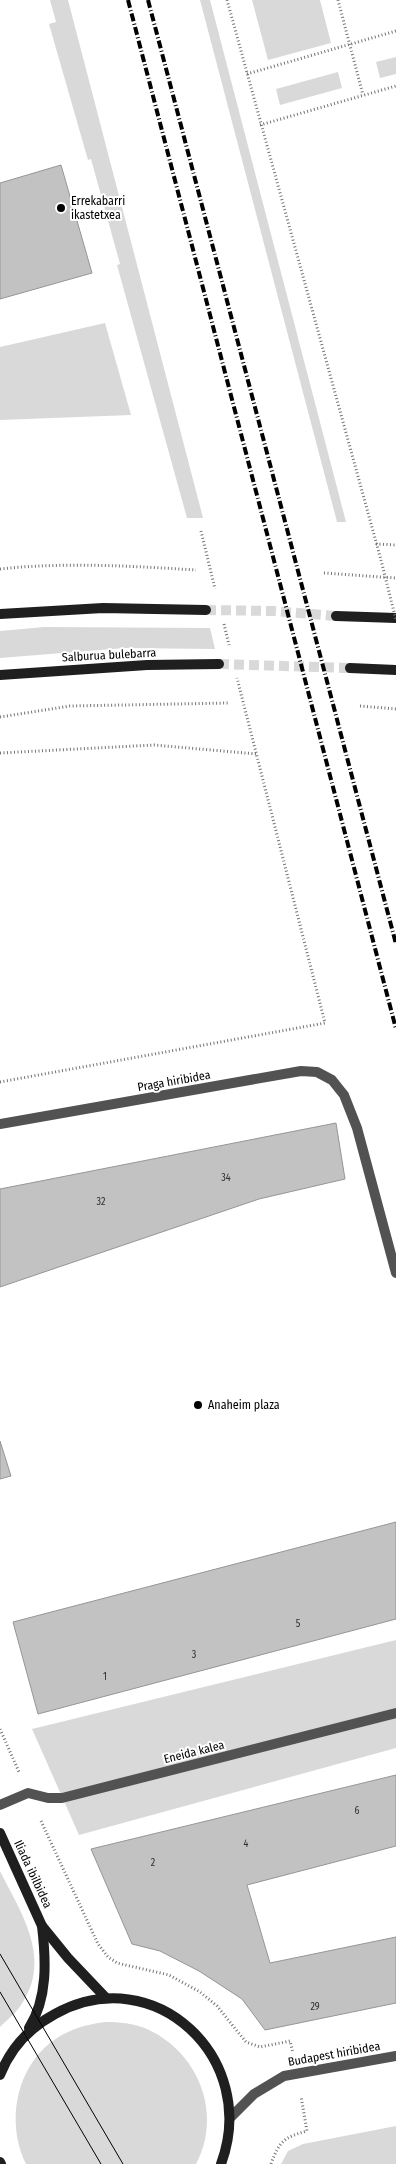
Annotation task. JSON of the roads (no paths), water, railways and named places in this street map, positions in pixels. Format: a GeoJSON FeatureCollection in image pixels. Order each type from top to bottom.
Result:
{"type":"FeatureCollection","features":[{"type":"Feature","properties":{"kind":"main road"},"geometry":{"type":"LineString","coordinates":[[0,614],[102,608],[206,610]]}},
{"type":"Feature","properties":{"kind":"main road"},"geometry":{"type":"LineString","coordinates":[[336,616],[396,619]]}},
{"type":"Feature","properties":{"kind":"main road","name":"Salburua bulebarra"},"geometry":{"type":"LineString","coordinates":[[0,675],[147,665],[219,664]]}},
{"type":"Feature","properties":{"kind":"main road"},"geometry":{"type":"LineString","coordinates":[[350,668],[396,670]]}},
{"type":"Feature","properties":{"kind":"main road","name":"Iliada ibilbidea"},"geometry":{"type":"LineString","coordinates":[[0,1833],[42,1926],[68,1958],[106,1998]]}},
{"type":"Feature","properties":{"kind":"main road","name":"Iliada ibilbidea"},"geometry":{"type":"LineString","coordinates":[[26,2034],[36,2018],[44,1978],[46,1955],[42,1926]]}},
{"type":"Feature","properties":{"kind":"main road"},"geometry":{"type":"LineString","coordinates":[[0,2075],[14,2049],[26,2034],[38,2023],[70,2005],[106,1998],[130,2000],[153,2006],[175,2017],[194,2032],[209,2050],[221,2070],[228,2093],[231,2117],[228,2142],[221,2164]]}},
{"type":"Feature","properties":{"kind":"street","name":"Praga hiribidea"},"geometry":{"type":"LineString","coordinates":[[0,1124],[301,1071],[318,1072],[332,1080],[344,1095],[357,1128],[396,1273]]}},
{"type":"Feature","properties":{"kind":"street","name":"Eneida kalea"},"geometry":{"type":"LineString","coordinates":[[0,1805],[28,1793],[48,1798],[62,1798],[396,1713]]}},
{"type":"Feature","properties":{"kind":"street","name":"Budapest hiribidea"},"geometry":{"type":"LineString","coordinates":[[231,2117],[254,2094],[284,2076],[396,2056]]}},
{"type":"Feature","properties":{"kind":"tunnel"},"geometry":{"type":"LineString","coordinates":[[206,610],[273,611],[336,616]]}},
{"type":"Feature","properties":{"kind":"tunnel"},"geometry":{"type":"LineString","coordinates":[[219,664],[350,668]]}},
{"type":"Feature","properties":{"kind":"tram line"},"geometry":{"type":"LineString","coordinates":[[0,1954],[123,2164]]}},
{"type":"Feature","properties":{"kind":"tram line"},"geometry":{"type":"LineString","coordinates":[[0,1992],[101,2164]]}},
{"type":"Feature","properties":{"kind":"railway"},"geometry":{"type":"LineString","coordinates":[[128,0],[396,1029]]}},
{"type":"Feature","properties":{"kind":"railway"},"geometry":{"type":"LineString","coordinates":[[148,0],[396,944]]}},
{"type":"Feature","properties":{"kind":"place","name":"Errekabarri ikastetxea"},"geometry":{"type":"Point","coordinates":[61,208]}},
{"type":"Feature","properties":{"kind":"place","name":"Anaheim plaza"},"geometry":{"type":"Point","coordinates":[198,1405]}}]}
